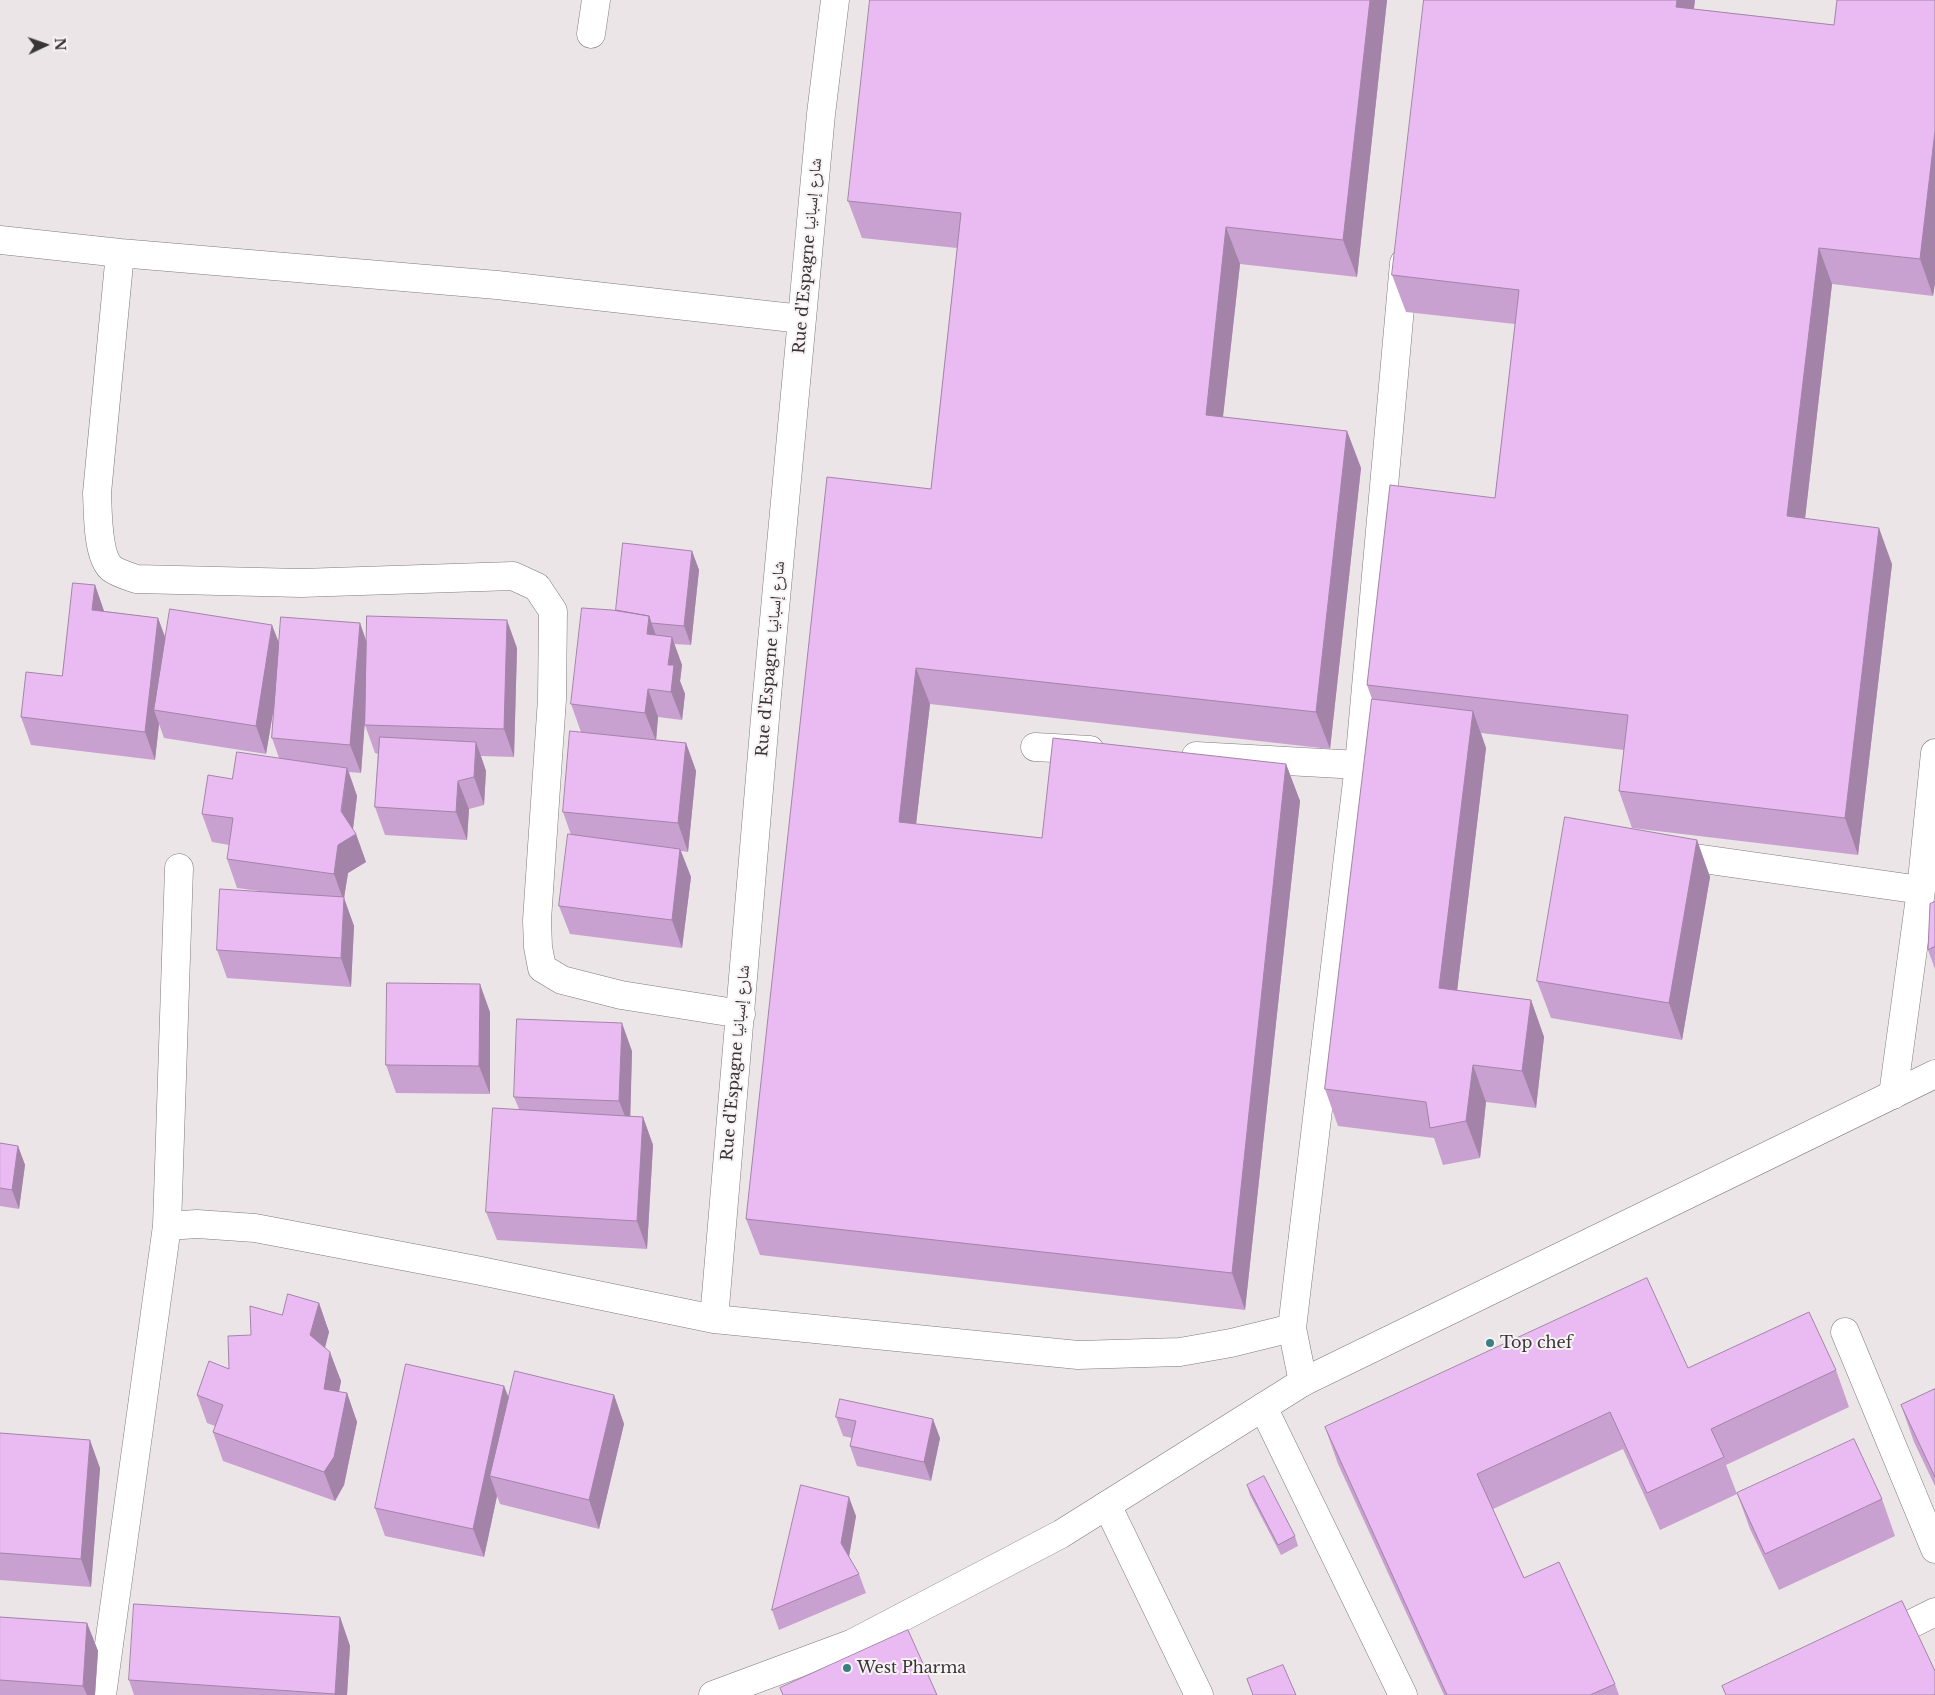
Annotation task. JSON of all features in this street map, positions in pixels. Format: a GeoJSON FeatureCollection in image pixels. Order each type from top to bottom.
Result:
{"type":"FeatureCollection","features":[{"type":"Feature","properties":{"kind":"street"},"geometry":{"type":"LineString","coordinates":[[591,34],[596,0]]}},
{"type":"Feature","properties":{"kind":"street","name":"Rue d'Espagne شارع إسبانيا"},"geometry":{"type":"LineString","coordinates":[[714,1319],[766,704],[822,114],[835,0]]}},
{"type":"Feature","properties":{"kind":"street"},"geometry":{"type":"LineString","coordinates":[[1303,1382],[1292,1328],[1359,765],[1406,238]]}},
{"type":"Feature","properties":{"kind":"street"},"geometry":{"type":"LineString","coordinates":[[0,240],[120,253],[497,284],[802,319]]}},
{"type":"Feature","properties":{"kind":"street"},"geometry":{"type":"LineString","coordinates":[[120,253],[97,493],[99,533],[106,560],[112,568],[136,579],[301,583],[513,576],[537,587],[553,611],[552,699],[537,920],[538,947],[542,968],[562,980],[621,996],[741,1014]]}},
{"type":"Feature","properties":{"kind":"street"},"geometry":{"type":"LineString","coordinates":[[1035,747],[1114,752]]}},
{"type":"Feature","properties":{"kind":"street"},"geometry":{"type":"LineString","coordinates":[[1893,1095],[1921,890],[1935,753]]}},
{"type":"Feature","properties":{"kind":"street"},"geometry":{"type":"LineString","coordinates":[[1173,755],[1359,765]]}},
{"type":"Feature","properties":{"kind":"street"},"geometry":{"type":"LineString","coordinates":[[1638,850],[1921,890]]}},
{"type":"Feature","properties":{"kind":"street"},"geometry":{"type":"LineString","coordinates":[[102,1695],[167,1226],[179,868]]}},
{"type":"Feature","properties":{"kind":"street"},"geometry":{"type":"LineString","coordinates":[[713,1695],[853,1643],[1061,1534],[1303,1382],[1935,1074]]}},
{"type":"Feature","properties":{"kind":"street"},"geometry":{"type":"LineString","coordinates":[[167,1226],[197,1224],[255,1228],[476,1270],[714,1319],[1078,1355],[1180,1352],[1231,1343],[1292,1328]]}},
{"type":"Feature","properties":{"kind":"street"},"geometry":{"type":"LineString","coordinates":[[1845,1332],[1935,1549]]}},
{"type":"Feature","properties":{"kind":"street"},"geometry":{"type":"LineString","coordinates":[[1263,1407],[1403,1695]]}},
{"type":"Feature","properties":{"kind":"street"},"geometry":{"type":"LineString","coordinates":[[1107,1505],[1199,1695]]}},
{"type":"Feature","properties":{"kind":"street"},"geometry":{"type":"LineString","coordinates":[[1857,1651],[1935,1612]]}},
{"type":"Feature","properties":{"kind":"building"},"geometry":{"type":"Polygon","coordinates":[[[870,0],[1370,0],[1343,240],[1226,227],[1206,415],[1347,431],[1316,712],[916,668],[899,822],[1042,838],[1053,738],[1286,764],[1232,1273],[746,1219],[827,477],[931,489],[961,213],[848,201],[870,0]]]}},
{"type":"Feature","properties":{"kind":"building"},"geometry":{"type":"Polygon","coordinates":[[[1424,0],[1677,0],[1676,7],[1834,25],[1837,0],[1935,0],[1935,131],[1920,259],[1819,248],[1787,516],[1879,528],[1845,818],[1619,791],[1628,715],[1367,685],[1390,485],[1495,498],[1519,290],[1392,275],[1424,0]]]}},
{"type":"Feature","properties":{"kind":"building"},"geometry":{"type":"Polygon","coordinates":[[[623,543],[692,551],[684,626],[651,623],[649,616],[616,610],[623,543]]]}},
{"type":"Feature","properties":{"kind":"building"},"geometry":{"type":"Polygon","coordinates":[[[73,583],[95,585],[92,610],[158,618],[145,732],[21,717],[26,672],[62,676],[73,583]]]}},
{"type":"Feature","properties":{"kind":"building"},"geometry":{"type":"Polygon","coordinates":[[[582,608],[612,610],[649,616],[647,634],[672,637],[668,665],[674,665],[671,692],[648,689],[645,713],[571,704],[582,608]]]}},
{"type":"Feature","properties":{"kind":"building"},"geometry":{"type":"Polygon","coordinates":[[[170,609],[272,625],[256,726],[154,710],[170,609]]]}},
{"type":"Feature","properties":{"kind":"building"},"geometry":{"type":"Polygon","coordinates":[[[367,616],[507,620],[504,729],[365,725],[367,616]]]}},
{"type":"Feature","properties":{"kind":"building"},"geometry":{"type":"Polygon","coordinates":[[[281,617],[360,623],[350,745],[272,738],[281,617]]]}},
{"type":"Feature","properties":{"kind":"building"},"geometry":{"type":"Polygon","coordinates":[[[1372,699],[1473,711],[1439,988],[1531,1000],[1522,1071],[1473,1065],[1466,1121],[1430,1128],[1426,1102],[1325,1089],[1372,699]]]}},
{"type":"Feature","properties":{"kind":"building"},"geometry":{"type":"Polygon","coordinates":[[[570,731],[686,743],[678,823],[563,812],[570,731]]]}},
{"type":"Feature","properties":{"kind":"building"},"geometry":{"type":"Polygon","coordinates":[[[380,737],[476,742],[474,777],[458,781],[456,812],[375,807],[380,737]]]}},
{"type":"Feature","properties":{"kind":"building"},"geometry":{"type":"Polygon","coordinates":[[[237,752],[347,768],[341,811],[356,834],[338,845],[334,874],[227,859],[233,818],[202,814],[208,775],[232,779],[237,752]]]}},
{"type":"Feature","properties":{"kind":"building"},"geometry":{"type":"Polygon","coordinates":[[[1565,817],[1697,840],[1669,1003],[1537,981],[1565,817]]]}},
{"type":"Feature","properties":{"kind":"building"},"geometry":{"type":"Polygon","coordinates":[[[568,834],[680,849],[672,920],[559,906],[568,834]]]}},
{"type":"Feature","properties":{"kind":"building"},"geometry":{"type":"Polygon","coordinates":[[[220,889],[344,897],[341,958],[217,950],[220,889]]]}},
{"type":"Feature","properties":{"kind":"building"},"geometry":{"type":"Polygon","coordinates":[[[1935,902],[1935,946],[1928,950],[1930,904],[1935,902]]]}},
{"type":"Feature","properties":{"kind":"building"},"geometry":{"type":"Polygon","coordinates":[[[387,983],[480,984],[479,1066],[386,1065],[387,983]]]}},
{"type":"Feature","properties":{"kind":"building"},"geometry":{"type":"Polygon","coordinates":[[[517,1019],[622,1023],[619,1101],[514,1097],[517,1019]]]}},
{"type":"Feature","properties":{"kind":"building"},"geometry":{"type":"Polygon","coordinates":[[[493,1108],[643,1117],[637,1221],[486,1212],[493,1108]]]}},
{"type":"Feature","properties":{"kind":"building"},"geometry":{"type":"Polygon","coordinates":[[[0,1143],[18,1146],[12,1190],[0,1188],[0,1143]]]}},
{"type":"Feature","properties":{"kind":"building"},"geometry":{"type":"Polygon","coordinates":[[[1647,1278],[1688,1368],[1809,1312],[1836,1370],[1711,1429],[1724,1457],[1647,1493],[1610,1412],[1477,1474],[1524,1578],[1559,1562],[1615,1684],[1590,1695],[1447,1695],[1325,1427],[1647,1278]]]}},
{"type":"Feature","properties":{"kind":"building"},"geometry":{"type":"Polygon","coordinates":[[[288,1294],[319,1303],[310,1335],[330,1352],[324,1389],[347,1393],[334,1457],[324,1472],[213,1432],[223,1405],[197,1395],[209,1361],[229,1369],[228,1336],[251,1335],[250,1306],[282,1315],[288,1294]]]}},
{"type":"Feature","properties":{"kind":"building"},"geometry":{"type":"Polygon","coordinates":[[[406,1364],[504,1386],[473,1529],[375,1508],[406,1364]]]}},
{"type":"Feature","properties":{"kind":"building"},"geometry":{"type":"Polygon","coordinates":[[[515,1371],[614,1395],[589,1500],[490,1476],[515,1371]]]}},
{"type":"Feature","properties":{"kind":"building"},"geometry":{"type":"Polygon","coordinates":[[[1935,1389],[1935,1477],[1901,1405],[1935,1389]]]}},
{"type":"Feature","properties":{"kind":"building"},"geometry":{"type":"Polygon","coordinates":[[[840,1399],[933,1419],[924,1462],[850,1446],[856,1421],[836,1417],[840,1399]]]}},
{"type":"Feature","properties":{"kind":"building"},"geometry":{"type":"Polygon","coordinates":[[[0,1433],[90,1440],[81,1559],[0,1553],[0,1433]]]}},
{"type":"Feature","properties":{"kind":"building"},"geometry":{"type":"Polygon","coordinates":[[[1854,1439],[1882,1499],[1765,1554],[1737,1493],[1854,1439]]]}},
{"type":"Feature","properties":{"kind":"building"},"geometry":{"type":"Polygon","coordinates":[[[1264,1476],[1295,1536],[1278,1545],[1247,1485],[1264,1476]]]}},
{"type":"Feature","properties":{"kind":"building"},"geometry":{"type":"Polygon","coordinates":[[[801,1485],[849,1497],[841,1543],[859,1574],[772,1610],[801,1485]]]}},
{"type":"Feature","properties":{"kind":"building"},"geometry":{"type":"Polygon","coordinates":[[[1902,1601],[1935,1671],[1935,1695],[1726,1695],[1722,1686],[1902,1601]]]}},
{"type":"Feature","properties":{"kind":"building"},"geometry":{"type":"Polygon","coordinates":[[[134,1604],[340,1617],[335,1694],[129,1680],[134,1604]]]}},
{"type":"Feature","properties":{"kind":"building"},"geometry":{"type":"Polygon","coordinates":[[[0,1617],[87,1623],[83,1686],[0,1680],[0,1617]]]}},
{"type":"Feature","properties":{"kind":"building"},"geometry":{"type":"Polygon","coordinates":[[[908,1630],[937,1695],[783,1695],[780,1688],[908,1630]]]}},
{"type":"Feature","properties":{"kind":"building"},"geometry":{"type":"Polygon","coordinates":[[[1283,1665],[1296,1695],[1253,1695],[1247,1679],[1283,1665]]]}},
{"type":"Feature","properties":{"kind":"place","name":"Top chef"},"geometry":{"type":"Point","coordinates":[1490,1343]}},
{"type":"Feature","properties":{"kind":"place","name":"West Pharma"},"geometry":{"type":"Point","coordinates":[847,1668]}}]}
